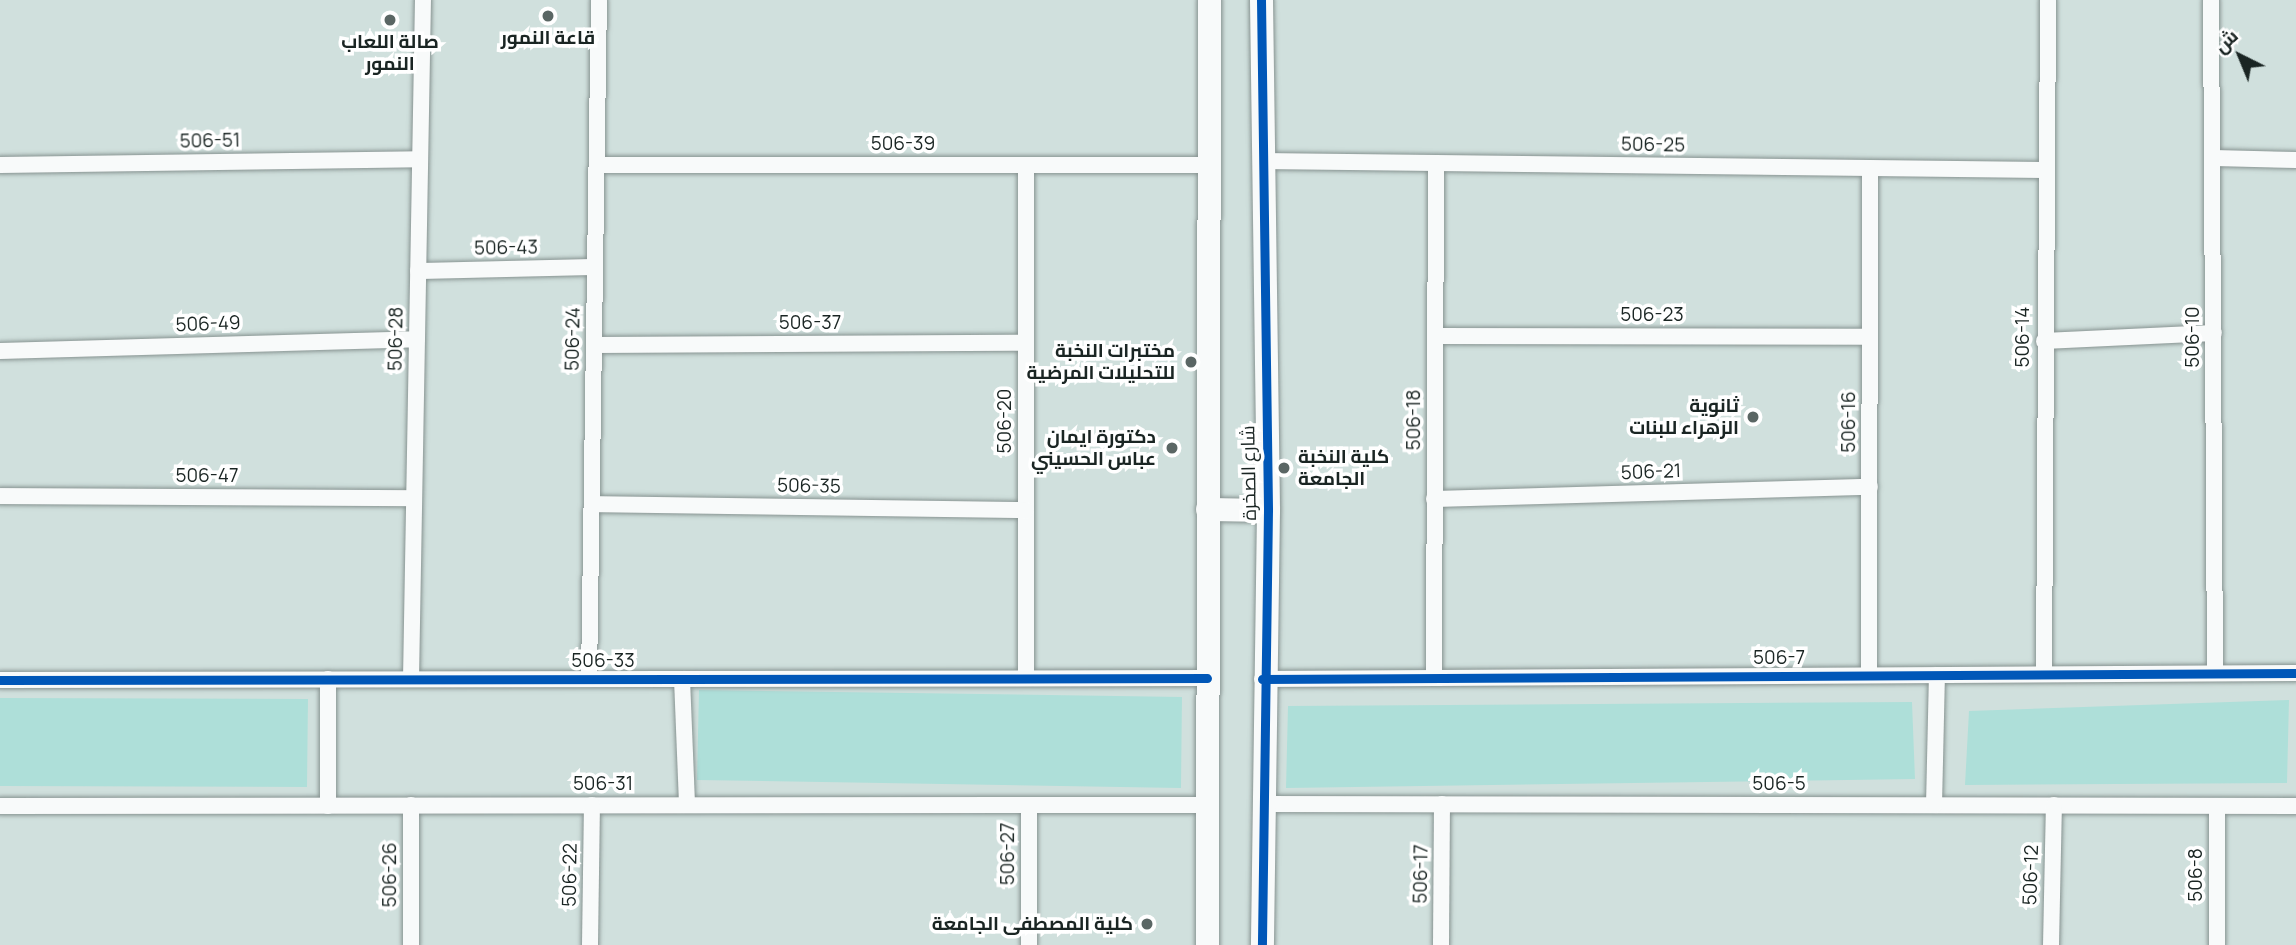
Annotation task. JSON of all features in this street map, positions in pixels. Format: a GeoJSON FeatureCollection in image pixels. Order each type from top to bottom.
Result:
{"type":"FeatureCollection","features":[{"type":"Feature","properties":{"kind":"street","name":"506-28"},"geometry":{"type":"LineString","coordinates":[[411,679],[423,0]]}},
{"type":"Feature","properties":{"kind":"street","name":"506-24"},"geometry":{"type":"LineString","coordinates":[[589,679],[600,0]]}},
{"type":"Feature","properties":{"kind":"street"},"geometry":{"type":"LineString","coordinates":[[1207,945],[1209,0]]}},
{"type":"Feature","properties":{"kind":"street","name":"شارع الصخرة"},"geometry":{"type":"LineString","coordinates":[[1261,0],[1261,162],[1268,510],[1262,678],[1262,945]]}},
{"type":"Feature","properties":{"kind":"street","name":"506-14"},"geometry":{"type":"LineString","coordinates":[[2043,674],[2044,170],[2048,0]]}},
{"type":"Feature","properties":{"kind":"street","name":"506-10"},"geometry":{"type":"LineString","coordinates":[[2211,0],[2215,673]]}},
{"type":"Feature","properties":{"kind":"street"},"geometry":{"type":"LineString","coordinates":[[2214,158],[2296,160]]}},
{"type":"Feature","properties":{"kind":"street","name":"506-51"},"geometry":{"type":"LineString","coordinates":[[0,165],[420,159]]}},
{"type":"Feature","properties":{"kind":"street","name":"506-25"},"geometry":{"type":"LineString","coordinates":[[1261,162],[2044,170]]}},
{"type":"Feature","properties":{"kind":"street","name":"506-18"},"geometry":{"type":"LineString","coordinates":[[1434,678],[1436,163]]}},
{"type":"Feature","properties":{"kind":"street","name":"506-39"},"geometry":{"type":"LineString","coordinates":[[597,164],[1208,165]]}},
{"type":"Feature","properties":{"kind":"street","name":"506-20"},"geometry":{"type":"LineString","coordinates":[[1026,165],[1026,678]]}},
{"type":"Feature","properties":{"kind":"street","name":"506-16"},"geometry":{"type":"LineString","coordinates":[[1869,676],[1870,168]]}},
{"type":"Feature","properties":{"kind":"street","name":"506-43"},"geometry":{"type":"LineString","coordinates":[[418,271],[595,267]]}},
{"type":"Feature","properties":{"kind":"street"},"geometry":{"type":"LineString","coordinates":[[2044,341],[2214,333]]}},
{"type":"Feature","properties":{"kind":"street","name":"506-23"},"geometry":{"type":"LineString","coordinates":[[1435,336],[1870,337]]}},
{"type":"Feature","properties":{"kind":"street","name":"506-49"},"geometry":{"type":"LineString","coordinates":[[0,351],[417,339]]}},
{"type":"Feature","properties":{"kind":"street","name":"506-37"},"geometry":{"type":"LineString","coordinates":[[594,345],[1026,344]]}},
{"type":"Feature","properties":{"kind":"street","name":"506-21"},"geometry":{"type":"LineString","coordinates":[[1434,499],[1870,487]]}},
{"type":"Feature","properties":{"kind":"street","name":"506-47"},"geometry":{"type":"LineString","coordinates":[[0,496],[414,498]]}},
{"type":"Feature","properties":{"kind":"street","name":"506-35"},"geometry":{"type":"LineString","coordinates":[[592,504],[1026,510]]}},
{"type":"Feature","properties":{"kind":"street"},"geometry":{"type":"LineString","coordinates":[[1207,509],[1268,510]]}},
{"type":"Feature","properties":{"kind":"street","name":"506-7"},"geometry":{"type":"LineString","coordinates":[[1262,678],[2296,673]]}},
{"type":"Feature","properties":{"kind":"street"},"geometry":{"type":"LineString","coordinates":[[1934,805],[1937,675]]}},
{"type":"Feature","properties":{"kind":"street","name":"506-33"},"geometry":{"type":"LineString","coordinates":[[0,680],[1207,678]]}},
{"type":"Feature","properties":{"kind":"street"},"geometry":{"type":"LineString","coordinates":[[328,679],[328,806]]}},
{"type":"Feature","properties":{"kind":"street"},"geometry":{"type":"LineString","coordinates":[[682,679],[687,805]]}},
{"type":"Feature","properties":{"kind":"street","name":"506-31"},"geometry":{"type":"LineString","coordinates":[[0,806],[1206,804]]}},
{"type":"Feature","properties":{"kind":"street","name":"506-5"},"geometry":{"type":"LineString","coordinates":[[1263,804],[2296,806]]}},
{"type":"Feature","properties":{"kind":"street","name":"506-17"},"geometry":{"type":"LineString","coordinates":[[1441,945],[1443,804]]}},
{"type":"Feature","properties":{"kind":"street","name":"506-26"},"geometry":{"type":"LineString","coordinates":[[411,805],[411,945]]}},
{"type":"Feature","properties":{"kind":"street","name":"506-22"},"geometry":{"type":"LineString","coordinates":[[590,945],[592,805]]}},
{"type":"Feature","properties":{"kind":"street","name":"506-27"},"geometry":{"type":"LineString","coordinates":[[1029,805],[1029,945]]}},
{"type":"Feature","properties":{"kind":"street","name":"506-12"},"geometry":{"type":"LineString","coordinates":[[2051,945],[2054,805]]}},
{"type":"Feature","properties":{"kind":"street","name":"506-8"},"geometry":{"type":"LineString","coordinates":[[2217,806],[2217,945]]}},
{"type":"Feature","properties":{"kind":"shaded area"},"geometry":{"type":"Polygon","coordinates":[[[699,690],[1182,697],[1181,788],[697,780],[699,690]]]}},
{"type":"Feature","properties":{"kind":"shaded area"},"geometry":{"type":"Polygon","coordinates":[[[0,698],[308,699],[307,787],[0,786],[0,698]]]}},
{"type":"Feature","properties":{"kind":"shaded area"},"geometry":{"type":"Polygon","coordinates":[[[2289,700],[2287,783],[1965,785],[1969,711],[2289,700]]]}},
{"type":"Feature","properties":{"kind":"shaded area"},"geometry":{"type":"Polygon","coordinates":[[[1912,702],[1915,779],[1286,788],[1288,706],[1912,702]]]}},
{"type":"Feature","properties":{"kind":"cycle path"},"geometry":{"type":"LineString","coordinates":[[1261,0],[1268,510],[1262,945]]}},
{"type":"Feature","properties":{"kind":"cycle path"},"geometry":{"type":"LineString","coordinates":[[1262,679],[2296,673]]}},
{"type":"Feature","properties":{"kind":"cycle path"},"geometry":{"type":"LineString","coordinates":[[0,680],[1207,678]]}},
{"type":"Feature","properties":{"kind":"place","name":"قاعة النمور"},"geometry":{"type":"Point","coordinates":[548,16]}},
{"type":"Feature","properties":{"kind":"place","name":"صالة اللعاب النمور"},"geometry":{"type":"Point","coordinates":[390,20]}},
{"type":"Feature","properties":{"kind":"place","name":"مختبرات النخبة للتحليلات المرضية"},"geometry":{"type":"Point","coordinates":[1191,362]}},
{"type":"Feature","properties":{"kind":"place","name":"ثانوية الزهراء للبنات"},"geometry":{"type":"Point","coordinates":[1753,417]}},
{"type":"Feature","properties":{"kind":"place","name":"دكتورة ايمان عباس الحسيني"},"geometry":{"type":"Point","coordinates":[1172,448]}},
{"type":"Feature","properties":{"kind":"place","name":"كلية النخبة الجامعة"},"geometry":{"type":"Point","coordinates":[1284,468]}},
{"type":"Feature","properties":{"kind":"place","name":"كلية المصطفى الجامعة"},"geometry":{"type":"Point","coordinates":[1147,924]}}]}
